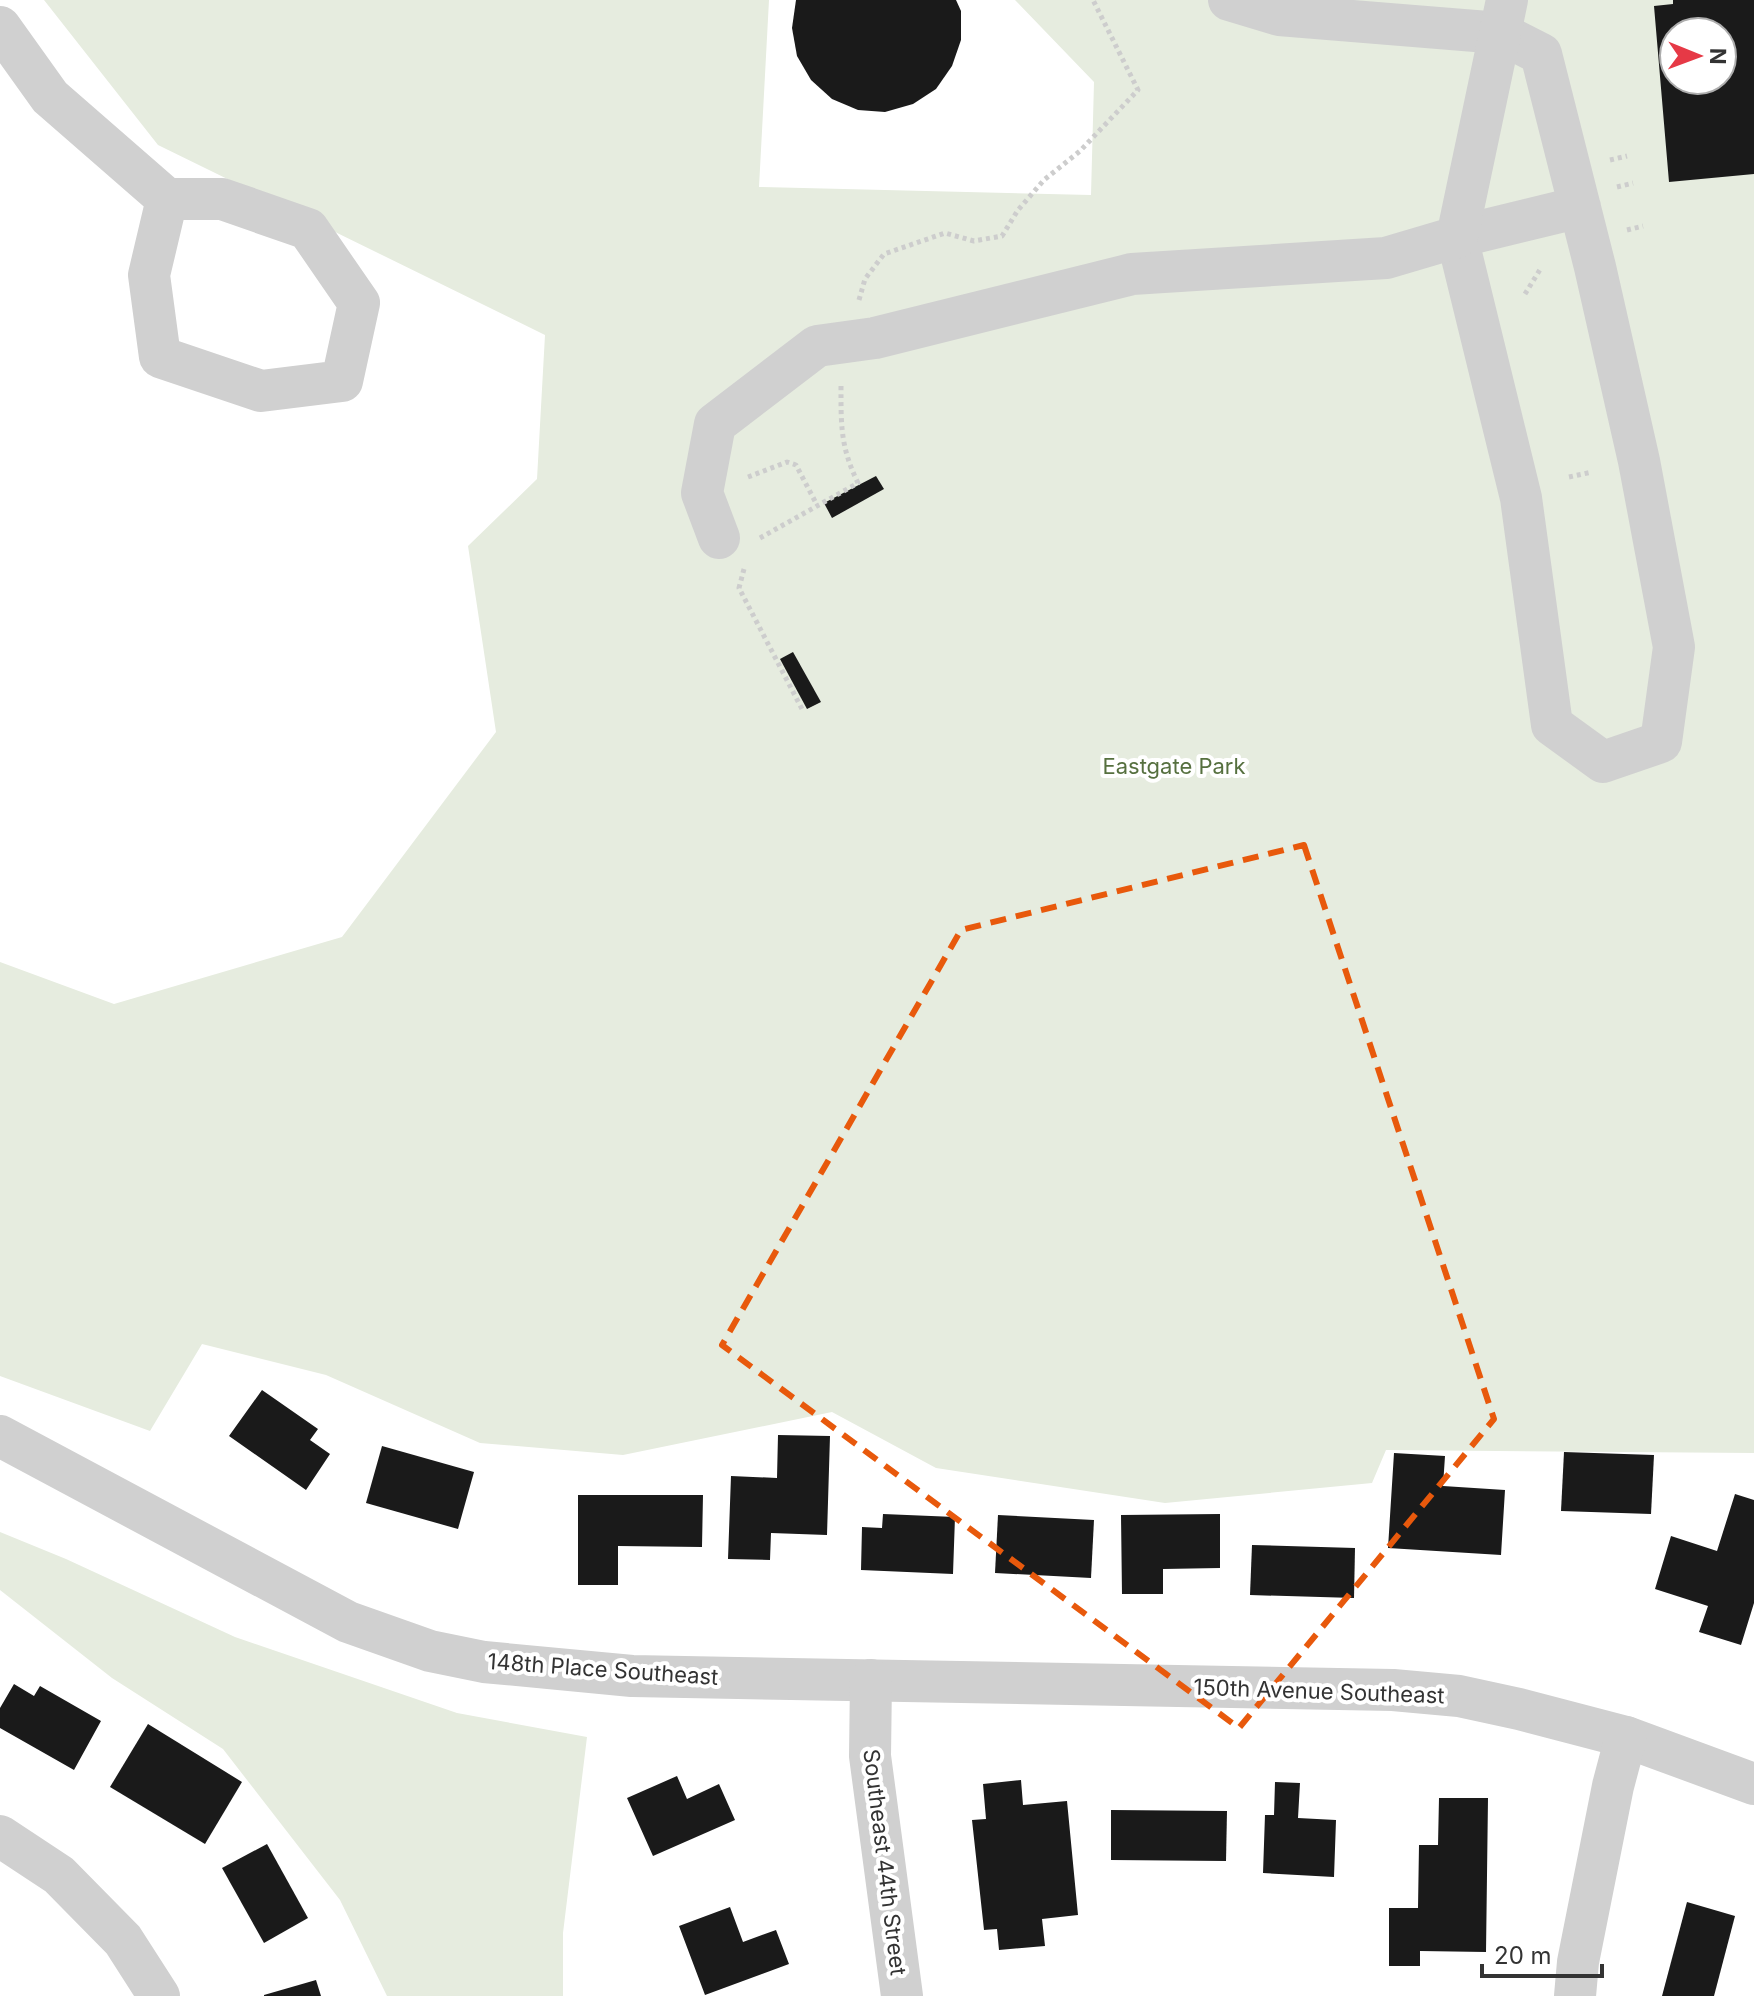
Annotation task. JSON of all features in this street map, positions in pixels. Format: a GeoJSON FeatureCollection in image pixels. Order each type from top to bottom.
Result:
{"type":"FeatureCollection","features":[{"type":"Feature","properties":{"kind":"street"},"geometry":{"type":"LineString","coordinates":[[1229,0],[1279,15],[1504,17],[1541,54],[1639,461],[1674,647],[1661,742],[1603,762],[1552,725],[1521,498],[1457,237],[1504,17]]}},
{"type":"Feature","properties":{"kind":"street"},"geometry":{"type":"LineString","coordinates":[[0,27],[50,97],[167,199],[222,199],[308,229],[359,303],[342,381],[261,391],[160,357],[149,275],[167,199]]}},
{"type":"Feature","properties":{"kind":"street"},"geometry":{"type":"LineString","coordinates":[[738,547],[702,493],[715,424],[817,346],[875,338],[1132,274],[1386,258],[1580,207]]}},
{"type":"Feature","properties":{"kind":"street","name":"148th Place Southeast"},"geometry":{"type":"LineString","coordinates":[[0,1436],[348,1622],[430,1651],[470,1660],[554,1671],[632,1676],[871,1680]]}},
{"type":"Feature","properties":{"kind":"street","name":"150th Avenue Southeast"},"geometry":{"type":"LineString","coordinates":[[871,1680],[1393,1690],[1474,1699],[1626,1737],[1754,1784]]}},
{"type":"Feature","properties":{"kind":"street","name":"Southeast 44th Street"},"geometry":{"type":"LineString","coordinates":[[871,1680],[870,1756],[902,1996]]}},
{"type":"Feature","properties":{"kind":"street"},"geometry":{"type":"LineString","coordinates":[[1575,1996],[1578,1962],[1613,1786],[1626,1737]]}},
{"type":"Feature","properties":{"kind":"street"},"geometry":{"type":"LineString","coordinates":[[0,1836],[59,1875],[70,1886],[123,1940],[159,1996]]}},
{"type":"Feature","properties":{"kind":"path"},"geometry":{"type":"LineString","coordinates":[[857,306],[865,279],[884,254],[945,233],[974,241],[1002,236],[1018,210],[1044,180],[1080,151],[1138,90],[1093,0]]}},
{"type":"Feature","properties":{"kind":"path"},"geometry":{"type":"LineString","coordinates":[[1525,294],[1541,268]]}},
{"type":"Feature","properties":{"kind":"path"},"geometry":{"type":"LineString","coordinates":[[803,711],[739,588],[738,547],[858,483],[846,459],[842,438],[841,376]]}},
{"type":"Feature","properties":{"kind":"path"},"geometry":{"type":"LineString","coordinates":[[740,480],[787,462],[796,465],[817,505]]}},
{"type":"Feature","properties":{"kind":"path"},"geometry":{"type":"LineString","coordinates":[[1569,477],[1592,472]]}},
{"type":"Feature","properties":{"kind":"highlighted area"},"geometry":{"type":"Polygon","coordinates":[[[1304,845],[1494,1419],[1239,1728],[722,1345],[961,930],[1304,845]]]}},
{"type":"Feature","properties":{"kind":"green space","name":"Eastgate Park"},"geometry":{"type":"Polygon","coordinates":[[[44,0],[769,0],[759,187],[1091,195],[1094,82],[1015,0],[1754,0],[1754,1453],[1386,1450],[1372,1483],[1165,1503],[936,1468],[832,1412],[623,1455],[480,1443],[326,1375],[202,1344],[150,1431],[0,1376],[0,962],[114,1004],[342,937],[496,732],[468,546],[537,479],[545,335],[158,145],[44,0]]]}},
{"type":"Feature","properties":{"kind":"green space"},"geometry":{"type":"Polygon","coordinates":[[[0,1532],[235,1637],[457,1713],[587,1737],[563,1933],[563,1996],[387,1996],[340,1900],[223,1749],[112,1678],[0,1590],[0,1532]]]}},
{"type":"Feature","properties":{"kind":"building"},"geometry":{"type":"Polygon","coordinates":[[[796,0],[956,0],[961,11],[961,40],[952,66],[936,89],[913,104],[885,112],[858,110],[832,99],[811,80],[797,56],[792,28],[796,0]]]}},
{"type":"Feature","properties":{"kind":"building"},"geometry":{"type":"Polygon","coordinates":[[[1673,0],[1754,0],[1754,174],[1669,182],[1662,96],[1738,96],[1738,16],[1658,16],[1658,53],[1654,6],[1673,4],[1673,0]]]}},
{"type":"Feature","properties":{"kind":"building"},"geometry":{"type":"Polygon","coordinates":[[[876,476],[884,489],[832,518],[824,503],[876,476]]]}},
{"type":"Feature","properties":{"kind":"building"},"geometry":{"type":"Polygon","coordinates":[[[793,652],[821,702],[807,709],[780,659],[793,652]]]}},
{"type":"Feature","properties":{"kind":"building"},"geometry":{"type":"Polygon","coordinates":[[[262,1390],[318,1429],[310,1440],[330,1454],[306,1490],[229,1436],[262,1390]]]}},
{"type":"Feature","properties":{"kind":"building"},"geometry":{"type":"Polygon","coordinates":[[[778,1435],[830,1436],[827,1535],[771,1533],[770,1560],[728,1559],[731,1476],[777,1478],[778,1435]]]}},
{"type":"Feature","properties":{"kind":"building"},"geometry":{"type":"Polygon","coordinates":[[[382,1446],[474,1472],[458,1529],[366,1503],[382,1446]]]}},
{"type":"Feature","properties":{"kind":"building"},"geometry":{"type":"Polygon","coordinates":[[[1564,1452],[1654,1455],[1651,1514],[1561,1511],[1564,1452]]]}},
{"type":"Feature","properties":{"kind":"building"},"geometry":{"type":"Polygon","coordinates":[[[1394,1453],[1445,1456],[1443,1486],[1505,1490],[1501,1555],[1388,1548],[1394,1453]]]}},
{"type":"Feature","properties":{"kind":"building"},"geometry":{"type":"Polygon","coordinates":[[[1735,1494],[1754,1500],[1754,1603],[1741,1645],[1699,1632],[1708,1606],[1655,1589],[1671,1536],[1717,1551],[1735,1494]]]}},
{"type":"Feature","properties":{"kind":"building"},"geometry":{"type":"Polygon","coordinates":[[[578,1495],[703,1495],[702,1547],[618,1546],[618,1585],[578,1585],[578,1495]]]}},
{"type":"Feature","properties":{"kind":"building"},"geometry":{"type":"Polygon","coordinates":[[[883,1514],[955,1517],[953,1574],[861,1570],[862,1527],[882,1528],[883,1514]]]}},
{"type":"Feature","properties":{"kind":"building"},"geometry":{"type":"Polygon","coordinates":[[[1220,1514],[1220,1568],[1163,1569],[1163,1594],[1122,1594],[1121,1515],[1220,1514]]]}},
{"type":"Feature","properties":{"kind":"building"},"geometry":{"type":"Polygon","coordinates":[[[998,1515],[1094,1520],[1091,1578],[995,1573],[998,1515]]]}},
{"type":"Feature","properties":{"kind":"building"},"geometry":{"type":"Polygon","coordinates":[[[1252,1545],[1355,1548],[1354,1598],[1250,1595],[1252,1545]]]}},
{"type":"Feature","properties":{"kind":"building"},"geometry":{"type":"Polygon","coordinates":[[[14,1684],[34,1696],[40,1686],[101,1721],[74,1770],[0,1728],[0,1708],[14,1684]]]}},
{"type":"Feature","properties":{"kind":"building"},"geometry":{"type":"Polygon","coordinates":[[[148,1724],[242,1782],[205,1844],[110,1787],[148,1724]]]}},
{"type":"Feature","properties":{"kind":"building"},"geometry":{"type":"Polygon","coordinates":[[[677,1776],[687,1799],[719,1784],[735,1820],[653,1856],[627,1798],[677,1776]]]}},
{"type":"Feature","properties":{"kind":"building"},"geometry":{"type":"Polygon","coordinates":[[[1021,1780],[1023,1805],[1067,1801],[1078,1915],[1042,1919],[1045,1946],[999,1950],[997,1929],[984,1930],[972,1820],[986,1819],[983,1784],[1021,1780]]]}},
{"type":"Feature","properties":{"kind":"building"},"geometry":{"type":"Polygon","coordinates":[[[1275,1782],[1300,1783],[1298,1818],[1336,1820],[1334,1877],[1263,1873],[1265,1815],[1274,1815],[1275,1782]]]}},
{"type":"Feature","properties":{"kind":"building"},"geometry":{"type":"Polygon","coordinates":[[[1439,1798],[1488,1798],[1486,1952],[1420,1951],[1420,1966],[1389,1966],[1389,1908],[1418,1908],[1419,1845],[1438,1845],[1439,1798]]]}},
{"type":"Feature","properties":{"kind":"building"},"geometry":{"type":"Polygon","coordinates":[[[1111,1810],[1227,1811],[1226,1861],[1111,1860],[1111,1810]]]}},
{"type":"Feature","properties":{"kind":"building"},"geometry":{"type":"Polygon","coordinates":[[[267,1844],[308,1918],[264,1943],[222,1868],[267,1844]]]}},
{"type":"Feature","properties":{"kind":"building"},"geometry":{"type":"Polygon","coordinates":[[[1687,1902],[1735,1916],[1714,1996],[1662,1996],[1687,1902]]]}},
{"type":"Feature","properties":{"kind":"building"},"geometry":{"type":"Polygon","coordinates":[[[730,1907],[743,1942],[776,1930],[789,1964],[705,1995],[679,1926],[730,1907]]]}},
{"type":"Feature","properties":{"kind":"building"},"geometry":{"type":"Polygon","coordinates":[[[316,1980],[321,1996],[264,1996],[264,1995],[316,1980]]]}}]}
